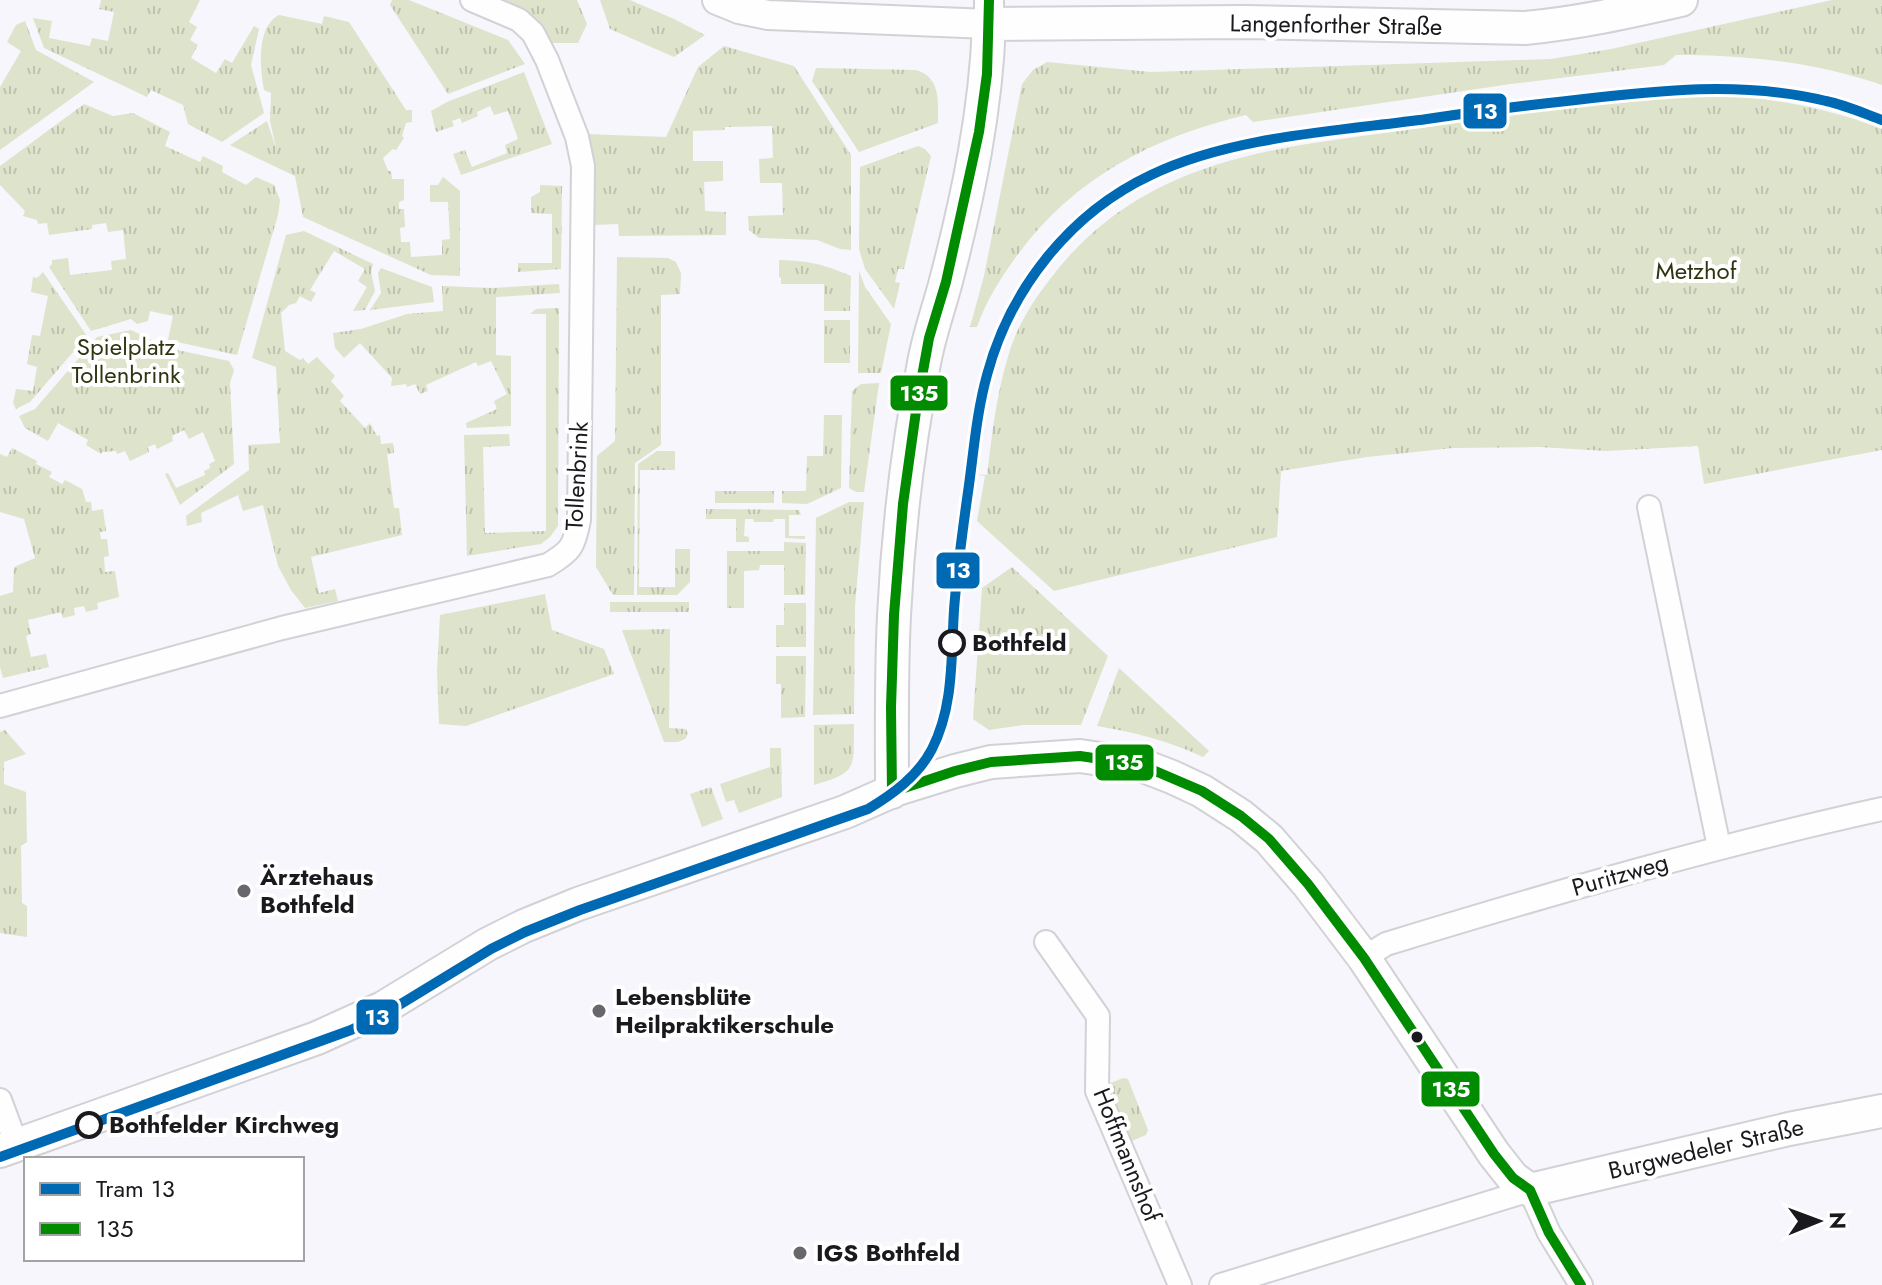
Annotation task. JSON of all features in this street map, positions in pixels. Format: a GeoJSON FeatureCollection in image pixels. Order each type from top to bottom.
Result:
{"type":"FeatureCollection","features":[{"type":"Feature","properties":{"kind":"main road","name":"Langenforther Straße"},"geometry":{"type":"LineString","coordinates":[[989,12],[1243,22],[1525,28],[1581,22],[1681,0]]}},
{"type":"Feature","properties":{"kind":"main road"},"geometry":{"type":"LineString","coordinates":[[892,792],[894,615],[903,504],[929,338],[946,282],[979,132],[987,74],[989,12]]}},
{"type":"Feature","properties":{"kind":"main road"},"geometry":{"type":"LineString","coordinates":[[9,1148],[349,1025],[383,1008],[488,944],[578,904],[845,812],[940,775],[991,762],[1080,756],[1141,765],[1172,777],[1202,791],[1269,839],[1308,884],[1364,958],[1494,1154],[1513,1178],[1530,1190]]}},
{"type":"Feature","properties":{"kind":"main road","name":"Burgwedeler Straße"},"geometry":{"type":"LineString","coordinates":[[1530,1190],[1882,1111]]}},
{"type":"Feature","properties":{"kind":"street","name":"Tollenbrink"},"geometry":{"type":"LineString","coordinates":[[0,706],[282,628],[548,565],[565,554],[575,541],[579,520],[583,166],[577,137],[533,33],[519,20],[472,0]]}},
{"type":"Feature","properties":{"kind":"street"},"geometry":{"type":"LineString","coordinates":[[717,0],[739,9],[768,15],[989,12]]}},
{"type":"Feature","properties":{"kind":"street"},"geometry":{"type":"LineString","coordinates":[[1649,507],[1719,847]]}},
{"type":"Feature","properties":{"kind":"street","name":"Puritzweg"},"geometry":{"type":"LineString","coordinates":[[1364,958],[1386,944],[1486,913],[1719,847],[1882,809]]}},
{"type":"Feature","properties":{"kind":"street","name":"Hoffmannshof"},"geometry":{"type":"LineString","coordinates":[[1046,942],[1098,1016],[1097,1091],[1180,1285]]}},
{"type":"Feature","properties":{"kind":"street"},"geometry":{"type":"LineString","coordinates":[[0,1100],[9,1148]]}},
{"type":"Feature","properties":{"kind":"street"},"geometry":{"type":"LineString","coordinates":[[1221,1285],[1530,1190],[1549,1233],[1581,1285]]}},
{"type":"Feature","properties":{"kind":"green space"},"geometry":{"type":"Polygon","coordinates":[[[101,0],[200,0],[189,22],[197,27],[190,40],[198,45],[191,58],[216,73],[225,59],[232,63],[254,26],[259,29],[251,65],[264,113],[222,142],[188,124],[183,105],[151,90],[147,97],[44,48],[33,18],[52,21],[49,38],[90,46],[92,38],[108,41],[114,12],[99,9],[101,0]]]}},
{"type":"Feature","properties":{"kind":"green space"},"geometry":{"type":"Polygon","coordinates":[[[392,0],[409,0],[508,40],[525,64],[448,94],[390,5],[392,0]]]}},
{"type":"Feature","properties":{"kind":"green space"},"geometry":{"type":"Polygon","coordinates":[[[501,0],[577,0],[587,24],[578,43],[547,43],[501,0]]]}},
{"type":"Feature","properties":{"kind":"green space"},"geometry":{"type":"Polygon","coordinates":[[[600,0],[630,0],[705,35],[674,57],[610,29],[600,0]]]}},
{"type":"Feature","properties":{"kind":"green space"},"geometry":{"type":"Polygon","coordinates":[[[1832,0],[1882,0],[1882,85],[1780,61],[1676,55],[1664,65],[1253,122],[1246,115],[1179,135],[1118,165],[1089,183],[1063,205],[1038,229],[1016,257],[994,290],[977,327],[970,327],[984,276],[1022,84],[1033,70],[1047,62],[1151,72],[1551,59],[1611,49],[1832,0]]]}},
{"type":"Feature","properties":{"kind":"green space"},"geometry":{"type":"Polygon","coordinates":[[[279,15],[322,24],[324,16],[349,22],[406,110],[412,110],[412,122],[406,123],[404,138],[396,150],[393,149],[383,158],[392,179],[404,179],[404,200],[399,202],[399,209],[404,209],[405,227],[400,228],[401,242],[410,242],[411,257],[442,255],[442,240],[450,239],[448,202],[430,202],[430,185],[438,185],[443,177],[460,191],[460,276],[431,275],[303,217],[295,176],[230,145],[267,121],[276,148],[270,121],[271,93],[264,90],[261,71],[261,49],[266,29],[279,15]]]}},
{"type":"Feature","properties":{"kind":"green space"},"geometry":{"type":"Polygon","coordinates":[[[25,21],[36,50],[94,82],[0,150],[0,87],[21,51],[7,42],[16,25],[25,21]]]}},
{"type":"Feature","properties":{"kind":"green space"},"geometry":{"type":"Polygon","coordinates":[[[724,46],[794,66],[851,155],[851,250],[817,240],[759,238],[749,230],[748,216],[783,215],[782,183],[760,183],[759,159],[773,158],[772,126],[693,131],[693,161],[723,161],[723,181],[704,182],[705,211],[726,212],[726,235],[619,236],[618,224],[593,225],[593,153],[585,134],[666,137],[698,67],[724,46]]]}},
{"type":"Feature","properties":{"kind":"green space"},"geometry":{"type":"Polygon","coordinates":[[[816,68],[916,70],[924,73],[936,91],[938,123],[859,152],[812,81],[816,68]]]}},
{"type":"Feature","properties":{"kind":"green space"},"geometry":{"type":"Polygon","coordinates":[[[524,72],[552,144],[461,175],[453,154],[465,150],[472,167],[507,153],[505,145],[518,139],[508,111],[494,115],[490,106],[477,112],[478,116],[462,123],[460,118],[452,121],[454,126],[436,132],[431,111],[524,72]]]}},
{"type":"Feature","properties":{"kind":"green space","name":"Metzhof"},"geometry":{"type":"Polygon","coordinates":[[[1716,95],[1800,105],[1882,129],[1882,450],[1704,484],[1698,446],[1606,451],[1539,447],[1453,448],[1367,457],[1281,471],[1277,537],[1054,591],[977,521],[985,476],[974,474],[987,475],[1002,380],[1020,326],[1063,263],[1100,226],[1140,198],[1183,177],[1228,161],[1275,150],[1569,106],[1642,98],[1716,95]]]}},
{"type":"Feature","properties":{"kind":"green space"},"geometry":{"type":"Polygon","coordinates":[[[84,104],[113,116],[133,113],[170,132],[165,146],[200,162],[203,156],[223,166],[222,172],[246,185],[256,177],[274,185],[280,200],[278,215],[237,355],[168,340],[173,316],[150,311],[148,321],[137,324],[131,319],[91,331],[49,267],[52,260],[68,258],[70,275],[112,270],[111,261],[126,259],[123,230],[108,232],[106,223],[92,225],[92,229],[49,235],[47,223],[38,224],[37,220],[23,216],[25,211],[0,185],[0,166],[84,104]]]}},
{"type":"Feature","properties":{"kind":"green space"},"geometry":{"type":"Polygon","coordinates":[[[918,146],[931,156],[904,269],[898,269],[895,282],[900,283],[894,309],[865,269],[859,249],[860,167],[918,146]]]}},
{"type":"Feature","properties":{"kind":"green space"},"geometry":{"type":"Polygon","coordinates":[[[540,185],[562,186],[561,269],[518,272],[518,263],[552,263],[552,214],[531,213],[531,197],[540,192],[540,185]]]}},
{"type":"Feature","properties":{"kind":"green space"},"geometry":{"type":"Polygon","coordinates":[[[304,231],[373,264],[371,272],[375,291],[365,310],[353,311],[367,287],[358,281],[365,269],[334,251],[310,290],[316,293],[311,302],[300,296],[296,303],[281,313],[285,351],[300,360],[303,358],[308,364],[317,357],[335,376],[331,381],[344,396],[340,401],[365,428],[370,423],[377,436],[380,435],[381,444],[393,443],[394,453],[387,454],[394,508],[399,508],[402,535],[311,557],[319,593],[335,589],[338,601],[305,608],[278,566],[263,505],[243,511],[238,495],[201,513],[202,522],[187,526],[186,516],[249,470],[248,445],[280,443],[276,367],[252,358],[286,235],[304,231]]]}},
{"type":"Feature","properties":{"kind":"green space"},"geometry":{"type":"Polygon","coordinates":[[[617,257],[668,258],[676,262],[681,273],[680,294],[661,295],[661,445],[635,463],[634,595],[613,595],[596,567],[597,456],[615,441],[617,257]]]}},
{"type":"Feature","properties":{"kind":"green space"},"geometry":{"type":"Polygon","coordinates":[[[779,260],[816,264],[851,276],[850,311],[824,311],[824,284],[781,284],[779,260]]]}},
{"type":"Feature","properties":{"kind":"green space"},"geometry":{"type":"Polygon","coordinates":[[[381,268],[432,287],[434,302],[370,310],[381,293],[378,273],[381,268]]]}},
{"type":"Feature","properties":{"kind":"green space"},"geometry":{"type":"Polygon","coordinates":[[[859,271],[865,287],[891,324],[881,373],[858,373],[859,271]]]}},
{"type":"Feature","properties":{"kind":"green space"},"geometry":{"type":"Polygon","coordinates":[[[43,272],[87,336],[30,402],[16,409],[13,403],[16,389],[33,391],[37,367],[27,364],[32,335],[40,336],[48,296],[31,292],[33,277],[37,278],[43,272]]]}},
{"type":"Feature","properties":{"kind":"green space"},"geometry":{"type":"Polygon","coordinates":[[[559,284],[560,293],[496,297],[496,355],[511,356],[511,426],[467,428],[466,423],[497,409],[494,401],[507,394],[491,361],[478,366],[476,362],[426,385],[428,391],[420,394],[415,384],[391,386],[392,378],[360,343],[344,358],[335,348],[333,333],[361,329],[407,314],[443,311],[442,286],[492,288],[559,284]]]}},
{"type":"Feature","properties":{"kind":"green space"},"geometry":{"type":"Polygon","coordinates":[[[559,308],[558,526],[541,544],[467,556],[464,435],[509,434],[510,446],[483,447],[485,533],[546,531],[546,314],[530,314],[536,309],[559,308]]]}},
{"type":"Feature","properties":{"kind":"green space"},"geometry":{"type":"Polygon","coordinates":[[[824,320],[850,320],[850,363],[824,363],[824,320]]]}},
{"type":"Feature","properties":{"kind":"green space","name":"Spielplatz Tollenbrink"},"geometry":{"type":"Polygon","coordinates":[[[131,330],[168,348],[229,361],[234,370],[230,383],[234,464],[180,505],[165,474],[168,473],[176,488],[205,475],[209,464],[215,461],[203,432],[189,439],[184,430],[172,436],[173,441],[157,449],[155,444],[148,447],[149,452],[130,461],[125,451],[101,454],[86,445],[88,440],[58,423],[48,441],[25,428],[19,416],[35,409],[97,337],[131,330]]]}},
{"type":"Feature","properties":{"kind":"green space"},"geometry":{"type":"Polygon","coordinates":[[[879,383],[864,492],[856,492],[849,488],[852,391],[861,384],[879,383]]]}},
{"type":"Feature","properties":{"kind":"green space"},"geometry":{"type":"Polygon","coordinates":[[[824,415],[842,415],[841,488],[807,504],[782,503],[782,491],[806,491],[807,456],[823,456],[824,415]]]}},
{"type":"Feature","properties":{"kind":"green space"},"geometry":{"type":"Polygon","coordinates":[[[12,448],[52,472],[49,477],[62,484],[65,480],[82,489],[86,502],[91,502],[92,511],[103,509],[106,531],[100,532],[101,539],[107,539],[109,556],[104,557],[105,572],[115,571],[119,597],[97,603],[98,609],[86,612],[84,606],[74,608],[75,615],[63,618],[61,612],[28,620],[31,634],[26,636],[31,657],[46,654],[49,667],[3,678],[0,667],[0,596],[13,592],[14,567],[35,558],[24,519],[0,512],[0,454],[7,457],[12,448]]]}},
{"type":"Feature","properties":{"kind":"green space"},"geometry":{"type":"Polygon","coordinates":[[[657,451],[675,451],[675,470],[640,470],[639,587],[675,587],[675,549],[690,549],[690,582],[677,595],[637,595],[638,464],[657,451]]]}},
{"type":"Feature","properties":{"kind":"green space"},"geometry":{"type":"Polygon","coordinates":[[[715,491],[774,491],[774,503],[715,503],[715,491]]]}},
{"type":"Feature","properties":{"kind":"green space"},"geometry":{"type":"Polygon","coordinates":[[[849,502],[864,502],[855,606],[854,714],[813,715],[816,518],[849,502]]]}},
{"type":"Feature","properties":{"kind":"green space"},"geometry":{"type":"Polygon","coordinates":[[[706,509],[799,510],[801,515],[789,515],[789,536],[805,536],[805,539],[785,538],[785,519],[754,522],[753,519],[745,519],[744,536],[749,537],[749,542],[736,542],[736,519],[706,519],[706,509]]]}},
{"type":"Feature","properties":{"kind":"green space"},"geometry":{"type":"Polygon","coordinates":[[[784,542],[806,543],[805,595],[784,595],[784,565],[760,565],[759,570],[744,571],[744,608],[727,608],[727,551],[784,551],[784,542]]]}},
{"type":"Feature","properties":{"kind":"green space"},"geometry":{"type":"Polygon","coordinates":[[[1012,567],[1108,656],[1081,725],[1023,725],[989,730],[973,719],[982,588],[1012,567]]]}},
{"type":"Feature","properties":{"kind":"green space"},"geometry":{"type":"Polygon","coordinates":[[[545,594],[552,630],[604,649],[614,674],[466,726],[439,724],[437,671],[440,615],[545,594]]]}},
{"type":"Feature","properties":{"kind":"green space"},"geometry":{"type":"Polygon","coordinates":[[[610,602],[689,602],[689,612],[610,612],[610,602]]]}},
{"type":"Feature","properties":{"kind":"green space"},"geometry":{"type":"Polygon","coordinates":[[[784,603],[806,603],[806,647],[776,647],[776,625],[784,625],[784,603]]]}},
{"type":"Feature","properties":{"kind":"green space"},"geometry":{"type":"Polygon","coordinates":[[[670,629],[669,728],[686,729],[688,734],[678,742],[664,742],[622,630],[670,629]]]}},
{"type":"Feature","properties":{"kind":"green space"},"geometry":{"type":"Polygon","coordinates":[[[776,656],[806,656],[805,717],[781,718],[781,684],[776,684],[776,656]]]}},
{"type":"Feature","properties":{"kind":"green space"},"geometry":{"type":"Polygon","coordinates":[[[1119,668],[1209,751],[1203,757],[1151,738],[1097,726],[1119,668]]]}},
{"type":"Feature","properties":{"kind":"green space"},"geometry":{"type":"Polygon","coordinates":[[[854,724],[854,750],[850,766],[839,776],[814,785],[814,725],[854,724]]]}},
{"type":"Feature","properties":{"kind":"green space"},"geometry":{"type":"Polygon","coordinates":[[[5,730],[26,754],[4,762],[4,784],[26,792],[27,842],[21,846],[22,903],[27,906],[27,937],[0,933],[0,732],[5,730]]]}},
{"type":"Feature","properties":{"kind":"green space"},"geometry":{"type":"Polygon","coordinates":[[[770,748],[781,748],[782,797],[739,813],[734,800],[726,802],[720,784],[770,767],[770,748]]]}},
{"type":"Feature","properties":{"kind":"green space"},"geometry":{"type":"Polygon","coordinates":[[[711,787],[723,819],[702,827],[690,794],[711,787]]]}},
{"type":"Feature","properties":{"kind":"green space"},"geometry":{"type":"Polygon","coordinates":[[[1128,1079],[1148,1130],[1146,1135],[1129,1142],[1104,1090],[1108,1084],[1128,1079]]]}},
{"type":"Feature","properties":{"kind":"tram line","name":"13"},"geometry":{"type":"LineString","coordinates":[[0,1157],[351,1030],[525,932],[868,809],[904,784],[920,768],[932,749],[948,699],[958,564],[976,430],[997,343],[1011,313],[1047,257],[1094,210],[1151,175],[1216,151],[1286,137],[1514,107],[1696,89],[1794,95],[1833,103],[1882,120]]}},
{"type":"Feature","properties":{"kind":"transit line","name":"135"},"geometry":{"type":"LineString","coordinates":[[892,792],[894,615],[903,504],[929,338],[946,282],[979,132],[987,74],[989,0]]}},
{"type":"Feature","properties":{"kind":"transit line","name":"135"},"geometry":{"type":"LineString","coordinates":[[892,792],[991,762],[1080,756],[1141,765],[1202,791],[1241,816],[1269,839],[1308,884],[1364,958],[1494,1154],[1513,1178],[1530,1190],[1549,1233],[1581,1285]]}},
{"type":"Feature","properties":{"kind":"place","name":"Bothfeld"},"geometry":{"type":"Point","coordinates":[952,643]}},
{"type":"Feature","properties":{"kind":"place","name":"Ärztehaus Bothfeld"},"geometry":{"type":"Point","coordinates":[244,891]}},
{"type":"Feature","properties":{"kind":"place","name":"Lebensblüte Heilpraktikerschule"},"geometry":{"type":"Point","coordinates":[599,1011]}},
{"type":"Feature","properties":{"kind":"place","name":"Bothfelder Kirchweg"},"geometry":{"type":"Point","coordinates":[89,1125]}},
{"type":"Feature","properties":{"kind":"place","name":"IGS Bothfeld"},"geometry":{"type":"Point","coordinates":[800,1253]}}]}
